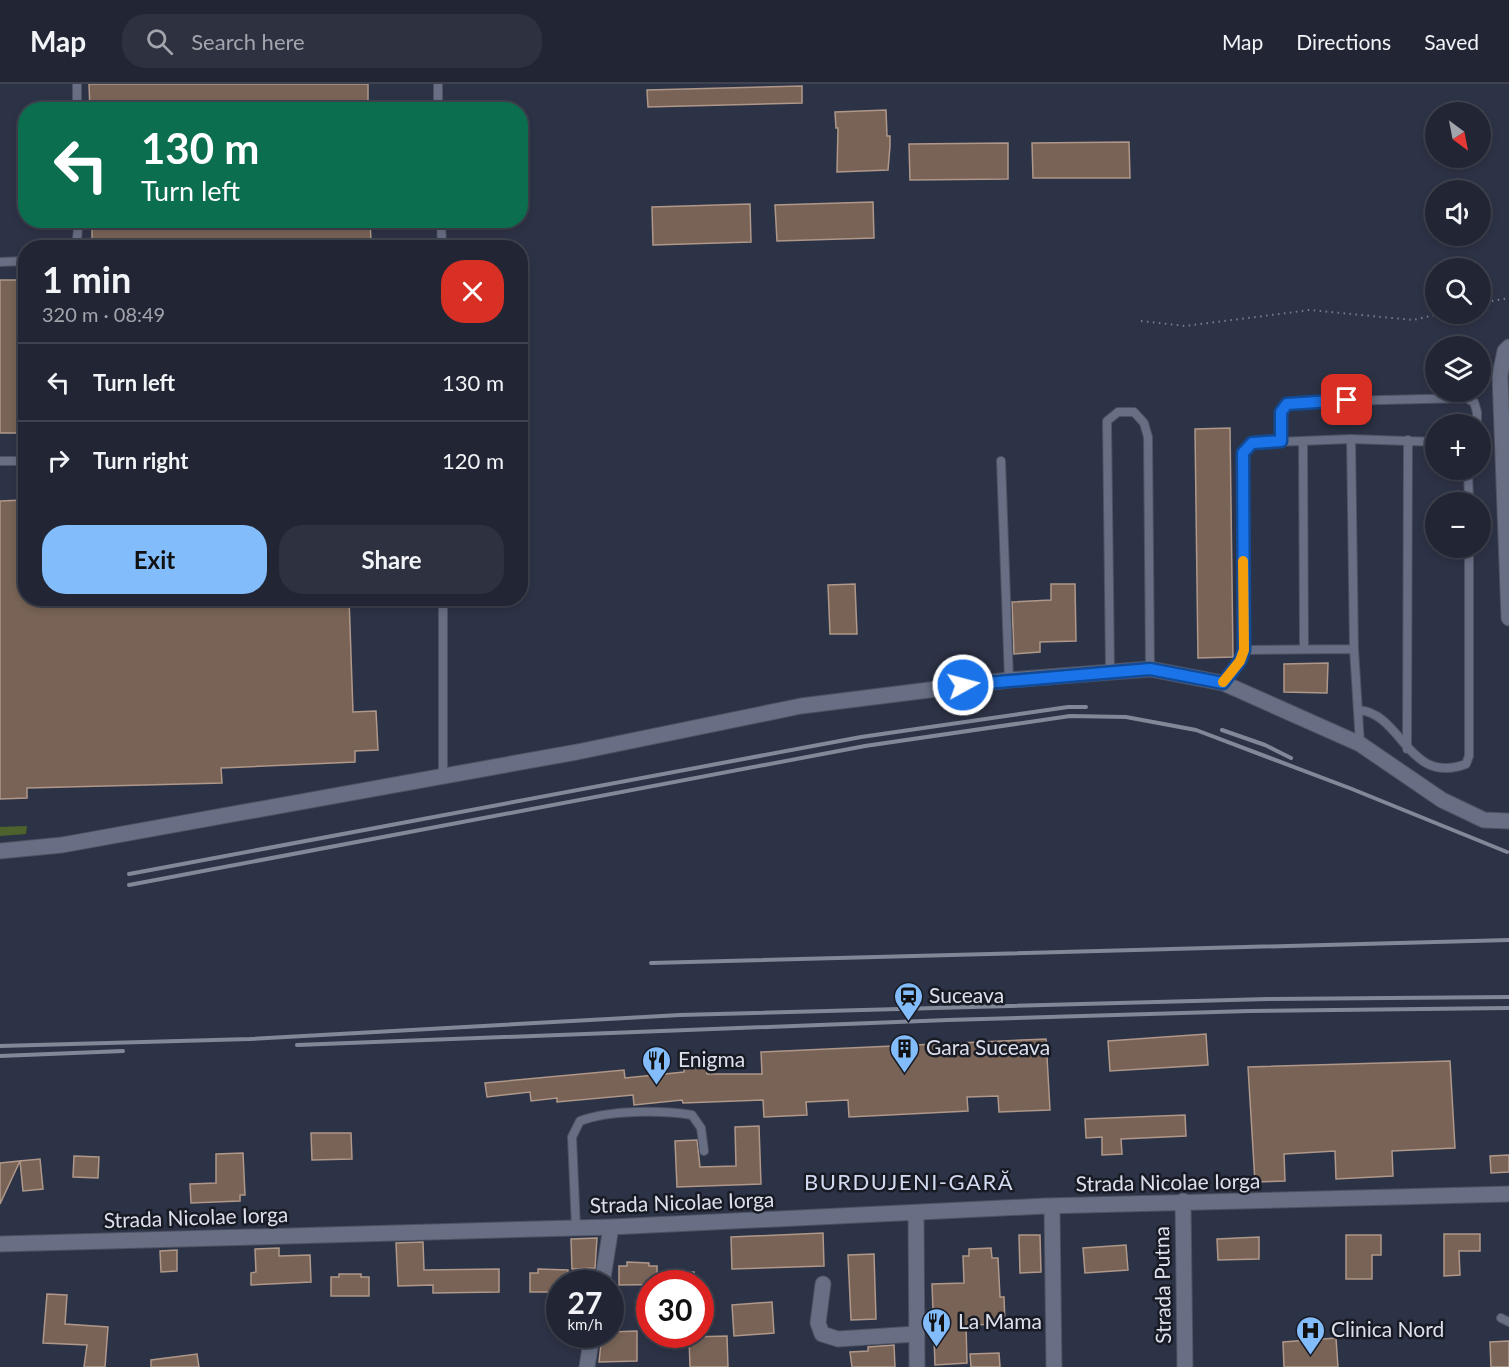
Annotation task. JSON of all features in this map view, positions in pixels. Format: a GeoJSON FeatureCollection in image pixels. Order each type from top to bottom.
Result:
{"type":"FeatureCollection","features":[{"type":"Feature","properties":{"kind":"street"},"geometry":{"type":"LineString","coordinates":[[1509,347],[1505,351],[1500,375],[1509,618]]}},
{"type":"Feature","properties":{"kind":"street"},"geometry":{"type":"LineString","coordinates":[[0,851],[62,845],[578,752],[801,705],[1009,680],[1150,669],[1223,683],[1360,744],[1442,800],[1484,820],[1509,821]]}},
{"type":"Feature","properties":{"kind":"street","name":"Strada Nicolae Iorga"},"geometry":{"type":"LineString","coordinates":[[0,1244],[611,1227],[1052,1206],[1509,1194]]}},
{"type":"Feature","properties":{"kind":"street","name":"Strada Putna"},"geometry":{"type":"LineString","coordinates":[[1183,1202],[1185,1367]]}},
{"type":"Feature","properties":{"kind":"street"},"geometry":{"type":"LineString","coordinates":[[1052,1206],[1054,1367]]}},
{"type":"Feature","properties":{"kind":"street"},"geometry":{"type":"LineString","coordinates":[[916,1213],[917,1367]]}},
{"type":"Feature","properties":{"kind":"street"},"geometry":{"type":"LineString","coordinates":[[605,1270],[611,1227]]}},
{"type":"Feature","properties":{"kind":"street"},"geometry":{"type":"LineString","coordinates":[[823,1284],[818,1323],[822,1334],[838,1340],[916,1335]]}},
{"type":"Feature","properties":{"kind":"street"},"geometry":{"type":"LineString","coordinates":[[587,1367],[590,1348]]}},
{"type":"Feature","properties":{"kind":"lane"},"geometry":{"type":"LineString","coordinates":[[76,84],[77,102]]}},
{"type":"Feature","properties":{"kind":"lane"},"geometry":{"type":"LineString","coordinates":[[438,84],[438,102]]}},
{"type":"Feature","properties":{"kind":"lane"},"geometry":{"type":"LineString","coordinates":[[0,262],[18,261]]}},
{"type":"Feature","properties":{"kind":"lane"},"geometry":{"type":"LineString","coordinates":[[1281,441],[1281,412],[1287,404],[1300,402],[1466,398],[1474,402],[1478,414]]}},
{"type":"Feature","properties":{"kind":"lane"},"geometry":{"type":"LineString","coordinates":[[1110,671],[1107,421],[1118,412],[1134,412],[1144,423],[1148,437],[1150,669]]}},
{"type":"Feature","properties":{"kind":"lane"},"geometry":{"type":"LineString","coordinates":[[1351,439],[1354,649],[1360,744]]}},
{"type":"Feature","properties":{"kind":"lane"},"geometry":{"type":"LineString","coordinates":[[1223,683],[1240,661],[1244,650],[1243,453],[1252,443],[1281,441],[1351,439],[1425,441]]}},
{"type":"Feature","properties":{"kind":"lane"},"geometry":{"type":"LineString","coordinates":[[1407,748],[1408,440]]}},
{"type":"Feature","properties":{"kind":"lane"},"geometry":{"type":"LineString","coordinates":[[1303,442],[1304,647]]}},
{"type":"Feature","properties":{"kind":"lane"},"geometry":{"type":"LineString","coordinates":[[0,461],[18,461]]}},
{"type":"Feature","properties":{"kind":"lane"},"geometry":{"type":"LineString","coordinates":[[1001,461],[1009,680]]}},
{"type":"Feature","properties":{"kind":"lane"},"geometry":{"type":"LineString","coordinates":[[1359,710],[1377,715],[1407,748],[1431,766],[1452,769],[1466,764],[1469,756],[1469,558]]}},
{"type":"Feature","properties":{"kind":"lane"},"geometry":{"type":"LineString","coordinates":[[443,606],[443,776]]}},
{"type":"Feature","properties":{"kind":"lane"},"geometry":{"type":"LineString","coordinates":[[1244,650],[1304,647],[1354,649]]}},
{"type":"Feature","properties":{"kind":"lane"},"geometry":{"type":"LineString","coordinates":[[576,1228],[572,1137],[580,1121],[595,1116],[675,1112],[692,1115],[701,1128],[704,1151]]}},
{"type":"Feature","properties":{"kind":"lane"},"geometry":{"type":"LineString","coordinates":[[1501,1318],[1509,1322]]}},
{"type":"Feature","properties":{"kind":"path"},"geometry":{"type":"LineString","coordinates":[[1491,301],[1509,298]]}},
{"type":"Feature","properties":{"kind":"path"},"geometry":{"type":"LineString","coordinates":[[1141,321],[1185,326],[1310,310],[1413,320],[1425,317]]}},
{"type":"Feature","properties":{"kind":"green space"},"geometry":{"type":"Polygon","coordinates":[[[27,826],[26,834],[0,836],[0,827],[27,826]]]}},
{"type":"Feature","properties":{"kind":"building"},"geometry":{"type":"Polygon","coordinates":[[[89,84],[368,84],[368,102],[90,102],[89,84]]]}},
{"type":"Feature","properties":{"kind":"building"},"geometry":{"type":"Polygon","coordinates":[[[802,86],[802,103],[648,107],[647,90],[802,86]]]}},
{"type":"Feature","properties":{"kind":"building"},"geometry":{"type":"Polygon","coordinates":[[[886,110],[887,136],[890,136],[888,170],[837,172],[838,128],[836,128],[835,112],[886,110]]]}},
{"type":"Feature","properties":{"kind":"building"},"geometry":{"type":"Polygon","coordinates":[[[1129,142],[1130,178],[1033,178],[1032,143],[1129,142]]]}},
{"type":"Feature","properties":{"kind":"building"},"geometry":{"type":"Polygon","coordinates":[[[1008,143],[1008,179],[910,180],[909,144],[1008,143]]]}},
{"type":"Feature","properties":{"kind":"building"},"geometry":{"type":"Polygon","coordinates":[[[873,202],[874,238],[777,241],[775,205],[873,202]]]}},
{"type":"Feature","properties":{"kind":"building"},"geometry":{"type":"Polygon","coordinates":[[[750,204],[751,242],[653,245],[652,207],[750,204]]]}},
{"type":"Feature","properties":{"kind":"building"},"geometry":{"type":"Polygon","coordinates":[[[92,228],[370,228],[371,240],[92,240],[92,228]]]}},
{"type":"Feature","properties":{"kind":"building"},"geometry":{"type":"Polygon","coordinates":[[[0,280],[18,280],[18,433],[0,433],[0,280]]]}},
{"type":"Feature","properties":{"kind":"building"},"geometry":{"type":"Polygon","coordinates":[[[1230,428],[1233,657],[1198,658],[1195,429],[1230,428]]]}},
{"type":"Feature","properties":{"kind":"building"},"geometry":{"type":"Polygon","coordinates":[[[18,500],[18,606],[349,606],[353,712],[376,711],[378,750],[355,751],[355,762],[221,768],[222,783],[27,788],[27,798],[0,799],[0,501],[18,500]]]}},
{"type":"Feature","properties":{"kind":"building"},"geometry":{"type":"Polygon","coordinates":[[[855,584],[857,634],[830,634],[828,585],[855,584]]]}},
{"type":"Feature","properties":{"kind":"building"},"geometry":{"type":"Polygon","coordinates":[[[1051,584],[1075,584],[1076,641],[1040,642],[1040,652],[1014,654],[1012,602],[1051,600],[1051,584]]]}},
{"type":"Feature","properties":{"kind":"building"},"geometry":{"type":"Polygon","coordinates":[[[1328,663],[1327,693],[1284,692],[1284,664],[1328,663]]]}},
{"type":"Feature","properties":{"kind":"building"},"geometry":{"type":"Polygon","coordinates":[[[1206,1034],[1208,1065],[1110,1071],[1108,1041],[1206,1034]]]}},
{"type":"Feature","properties":{"kind":"building","name":"Gara Suceava"},"geometry":{"type":"Polygon","coordinates":[[[1046,1039],[1050,1110],[999,1112],[998,1096],[967,1097],[968,1111],[849,1117],[848,1100],[806,1102],[807,1115],[764,1117],[763,1100],[683,1103],[682,1100],[634,1105],[633,1095],[557,1102],[557,1098],[531,1101],[530,1092],[487,1097],[485,1083],[624,1070],[625,1078],[684,1072],[684,1068],[706,1066],[707,1074],[762,1074],[761,1052],[1046,1039]]]}},
{"type":"Feature","properties":{"kind":"building"},"geometry":{"type":"Polygon","coordinates":[[[1450,1061],[1455,1148],[1392,1151],[1393,1176],[1336,1179],[1335,1151],[1284,1154],[1285,1181],[1255,1182],[1248,1067],[1450,1061]]]}},
{"type":"Feature","properties":{"kind":"building"},"geometry":{"type":"Polygon","coordinates":[[[1185,1115],[1186,1136],[1121,1139],[1122,1154],[1102,1155],[1102,1137],[1086,1138],[1085,1119],[1185,1115]]]}},
{"type":"Feature","properties":{"kind":"building"},"geometry":{"type":"Polygon","coordinates":[[[759,1126],[761,1184],[677,1187],[675,1141],[697,1140],[700,1167],[736,1166],[735,1127],[759,1126]]]}},
{"type":"Feature","properties":{"kind":"building"},"geometry":{"type":"Polygon","coordinates":[[[311,1133],[351,1133],[352,1159],[312,1160],[311,1133]]]}},
{"type":"Feature","properties":{"kind":"building"},"geometry":{"type":"Polygon","coordinates":[[[243,1153],[245,1195],[240,1195],[240,1201],[191,1203],[190,1184],[216,1183],[216,1154],[243,1153]]]}},
{"type":"Feature","properties":{"kind":"building"},"geometry":{"type":"Polygon","coordinates":[[[1509,1155],[1509,1172],[1491,1173],[1490,1156],[1509,1155]]]}},
{"type":"Feature","properties":{"kind":"building"},"geometry":{"type":"Polygon","coordinates":[[[74,1156],[99,1157],[98,1178],[73,1177],[74,1156]]]}},
{"type":"Feature","properties":{"kind":"building"},"geometry":{"type":"Polygon","coordinates":[[[40,1159],[43,1189],[23,1191],[20,1161],[40,1159]]]}},
{"type":"Feature","properties":{"kind":"building"},"geometry":{"type":"Polygon","coordinates":[[[20,1161],[0,1204],[0,1163],[20,1161]]]}},
{"type":"Feature","properties":{"kind":"building"},"geometry":{"type":"Polygon","coordinates":[[[823,1233],[824,1266],[732,1269],[731,1237],[823,1233]]]}},
{"type":"Feature","properties":{"kind":"building"},"geometry":{"type":"Polygon","coordinates":[[[1444,1234],[1480,1234],[1480,1251],[1459,1251],[1460,1275],[1444,1276],[1444,1234]]]}},
{"type":"Feature","properties":{"kind":"building"},"geometry":{"type":"Polygon","coordinates":[[[1019,1235],[1040,1235],[1041,1272],[1020,1273],[1019,1235]]]}},
{"type":"Feature","properties":{"kind":"building"},"geometry":{"type":"Polygon","coordinates":[[[1346,1235],[1381,1235],[1381,1255],[1372,1255],[1372,1279],[1346,1279],[1346,1235]]]}},
{"type":"Feature","properties":{"kind":"building"},"geometry":{"type":"Polygon","coordinates":[[[1259,1237],[1259,1259],[1218,1260],[1217,1239],[1259,1237]]]}},
{"type":"Feature","properties":{"kind":"building"},"geometry":{"type":"Polygon","coordinates":[[[597,1238],[595,1268],[572,1269],[571,1239],[597,1238]]]}},
{"type":"Feature","properties":{"kind":"building"},"geometry":{"type":"Polygon","coordinates":[[[423,1242],[424,1270],[499,1269],[499,1292],[433,1293],[433,1285],[398,1286],[396,1243],[423,1242]]]}},
{"type":"Feature","properties":{"kind":"building"},"geometry":{"type":"Polygon","coordinates":[[[1126,1245],[1128,1270],[1085,1273],[1083,1248],[1126,1245]]]}},
{"type":"Feature","properties":{"kind":"building"},"geometry":{"type":"Polygon","coordinates":[[[279,1248],[279,1256],[310,1255],[311,1282],[251,1285],[251,1273],[256,1272],[255,1249],[279,1248]]]}},
{"type":"Feature","properties":{"kind":"building"},"geometry":{"type":"Polygon","coordinates":[[[991,1248],[992,1258],[998,1258],[1000,1297],[1004,1297],[1005,1324],[966,1325],[967,1363],[935,1365],[932,1284],[964,1283],[963,1256],[969,1256],[969,1249],[991,1248]]]}},
{"type":"Feature","properties":{"kind":"building"},"geometry":{"type":"Polygon","coordinates":[[[177,1250],[177,1271],[161,1272],[160,1251],[177,1250]]]}},
{"type":"Feature","properties":{"kind":"building"},"geometry":{"type":"Polygon","coordinates":[[[874,1254],[876,1319],[851,1320],[848,1255],[874,1254]]]}},
{"type":"Feature","properties":{"kind":"building"},"geometry":{"type":"Polygon","coordinates":[[[627,1262],[649,1263],[649,1266],[657,1266],[657,1270],[636,1270],[636,1285],[624,1285],[624,1270],[619,1270],[619,1266],[627,1266],[627,1262]]]}},
{"type":"Feature","properties":{"kind":"building"},"geometry":{"type":"Polygon","coordinates":[[[538,1269],[568,1270],[546,1270],[546,1292],[530,1292],[530,1273],[538,1273],[538,1269]]]}},
{"type":"Feature","properties":{"kind":"building"},"geometry":{"type":"Polygon","coordinates":[[[339,1274],[361,1274],[361,1277],[369,1277],[369,1296],[331,1296],[331,1277],[339,1277],[339,1274]]]}},
{"type":"Feature","properties":{"kind":"building"},"geometry":{"type":"Polygon","coordinates":[[[47,1294],[67,1295],[65,1324],[108,1327],[105,1367],[84,1367],[87,1345],[43,1343],[47,1294]]]}},
{"type":"Feature","properties":{"kind":"building"},"geometry":{"type":"Polygon","coordinates":[[[772,1302],[774,1333],[734,1336],[732,1305],[772,1302]]]}},
{"type":"Feature","properties":{"kind":"building"},"geometry":{"type":"Polygon","coordinates":[[[624,1331],[636,1331],[637,1361],[599,1362],[601,1348],[624,1348],[624,1331]]]}},
{"type":"Feature","properties":{"kind":"building"},"geometry":{"type":"Polygon","coordinates":[[[714,1336],[727,1336],[728,1367],[690,1367],[689,1348],[714,1348],[714,1336]]]}},
{"type":"Feature","properties":{"kind":"building","name":"Clinica Nord"},"geometry":{"type":"Polygon","coordinates":[[[1336,1338],[1338,1367],[1284,1367],[1283,1342],[1336,1338]]]}},
{"type":"Feature","properties":{"kind":"building"},"geometry":{"type":"Polygon","coordinates":[[[1509,1341],[1509,1367],[1491,1367],[1490,1342],[1509,1341]]]}},
{"type":"Feature","properties":{"kind":"building"},"geometry":{"type":"Polygon","coordinates":[[[894,1345],[895,1367],[852,1367],[850,1352],[868,1351],[868,1347],[894,1345]]]}},
{"type":"Feature","properties":{"kind":"building"},"geometry":{"type":"Polygon","coordinates":[[[999,1353],[1000,1367],[971,1367],[970,1354],[999,1353]]]}},
{"type":"Feature","properties":{"kind":"building"},"geometry":{"type":"Polygon","coordinates":[[[197,1354],[199,1367],[151,1367],[151,1360],[197,1354]]]}},
{"type":"Feature","properties":{"kind":"railway"},"geometry":{"type":"LineString","coordinates":[[129,874],[861,737],[1068,707],[1086,707]]}},
{"type":"Feature","properties":{"kind":"railway"},"geometry":{"type":"LineString","coordinates":[[129,885],[865,746],[1070,716],[1126,717],[1196,730],[1352,789],[1507,852]]}},
{"type":"Feature","properties":{"kind":"railway"},"geometry":{"type":"LineString","coordinates":[[1222,730],[1265,745],[1291,758]]}},
{"type":"Feature","properties":{"kind":"railway"},"geometry":{"type":"LineString","coordinates":[[651,963],[1509,940]]}},
{"type":"Feature","properties":{"kind":"railway"},"geometry":{"type":"LineString","coordinates":[[0,1046],[250,1039],[680,1015],[1268,999],[1509,997]]}},
{"type":"Feature","properties":{"kind":"railway"},"geometry":{"type":"LineString","coordinates":[[297,1045],[948,1020],[1249,1011],[1509,1008]]}},
{"type":"Feature","properties":{"kind":"railway"},"geometry":{"type":"LineString","coordinates":[[0,1056],[123,1051]]}},
{"type":"Feature","properties":{"kind":"slow traffic"},"geometry":{"type":"LineString","coordinates":[[1223,682],[1240,661],[1244,650],[1243,561]]}},
{"type":"Feature","properties":{"kind":"place","name":"Suceava"},"geometry":{"type":"Point","coordinates":[908,1022]}},
{"type":"Feature","properties":{"kind":"place","name":"Gara Suceava"},"geometry":{"type":"Point","coordinates":[905,1074]}},
{"type":"Feature","properties":{"kind":"place","name":"Enigma"},"geometry":{"type":"Point","coordinates":[657,1086]}},
{"type":"Feature","properties":{"kind":"place","name":"La Mama"},"geometry":{"type":"Point","coordinates":[937,1348]}},
{"type":"Feature","properties":{"kind":"place","name":"Clinica Nord"},"geometry":{"type":"Point","coordinates":[1310,1356]}},
{"type":"Feature","properties":{"kind":"district","name":"BURDUJENI-GARĂ"},"geometry":{"type":"Point","coordinates":[909,1182]}},
{"type":"Feature","properties":{"kind":"route"},"geometry":{"type":"LineString","coordinates":[[963,685],[1150,669],[1223,683],[1240,661],[1244,650],[1243,453],[1252,443],[1281,441],[1281,412],[1287,404],[1347,400]]}}]}
